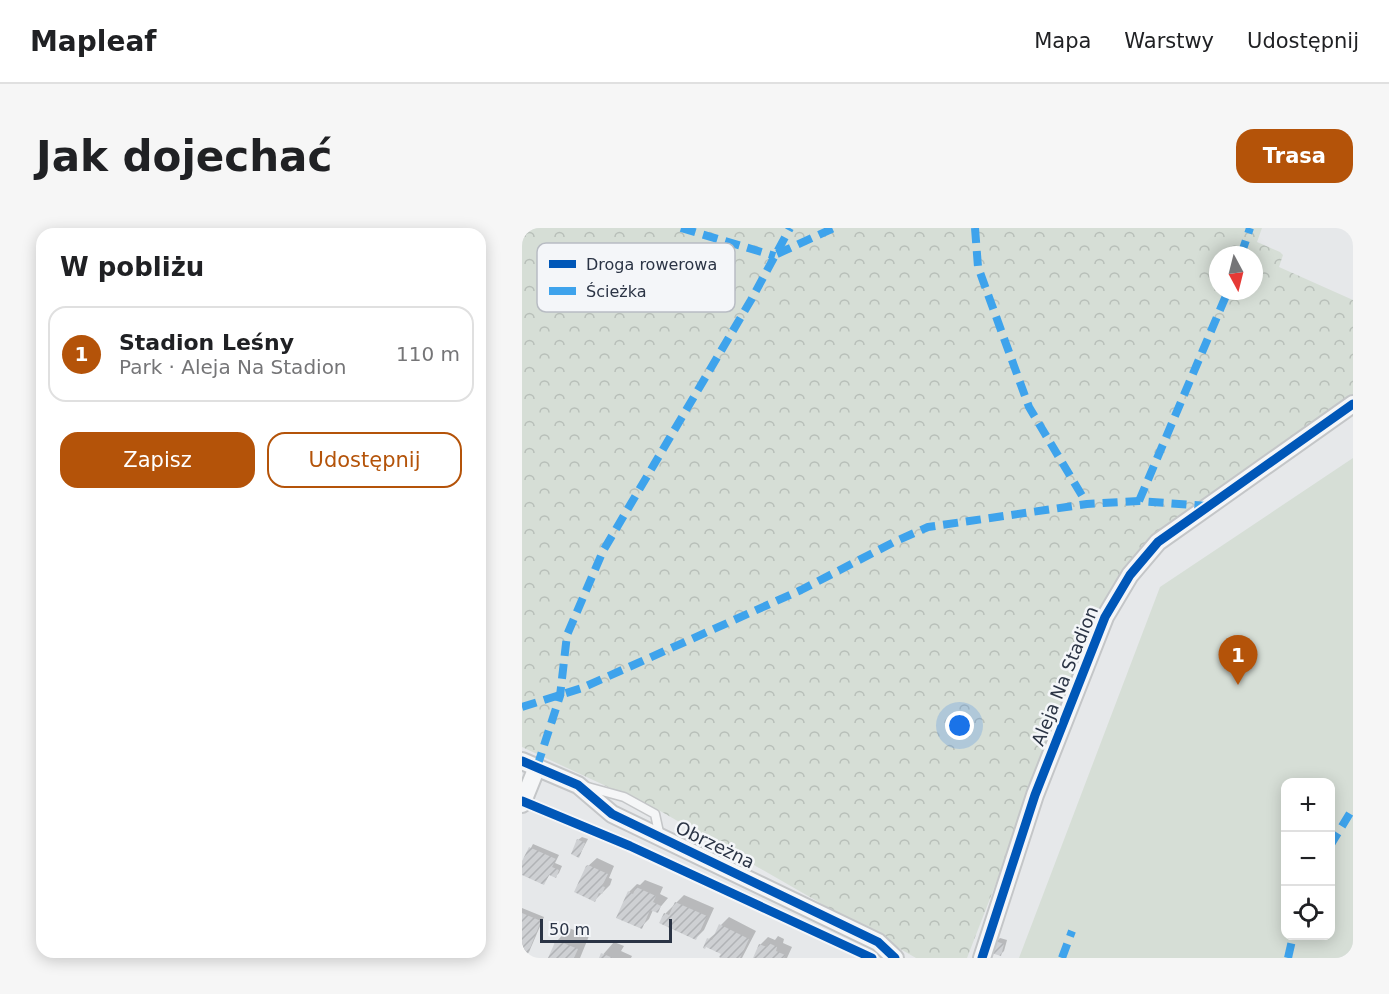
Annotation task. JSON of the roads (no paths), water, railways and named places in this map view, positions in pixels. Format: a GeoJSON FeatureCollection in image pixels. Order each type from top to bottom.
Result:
{"type":"FeatureCollection","features":[{"type":"Feature","properties":{"kind":"street","name":"Aleja Na Stadion"},"geometry":{"type":"LineString","coordinates":[[982,958],[1035,795],[1105,617],[1130,575],[1158,542],[1353,404]]}},
{"type":"Feature","properties":{"kind":"street","name":"Obrzeżna"},"geometry":{"type":"LineString","coordinates":[[530,764],[578,785],[612,814],[878,942],[895,958]]}},
{"type":"Feature","properties":{"kind":"street"},"geometry":{"type":"LineString","coordinates":[[522,804],[530,764]]}},
{"type":"Feature","properties":{"kind":"place","name":"Stadion Leśny"},"geometry":{"type":"Point","coordinates":[1238,685]}}]}
